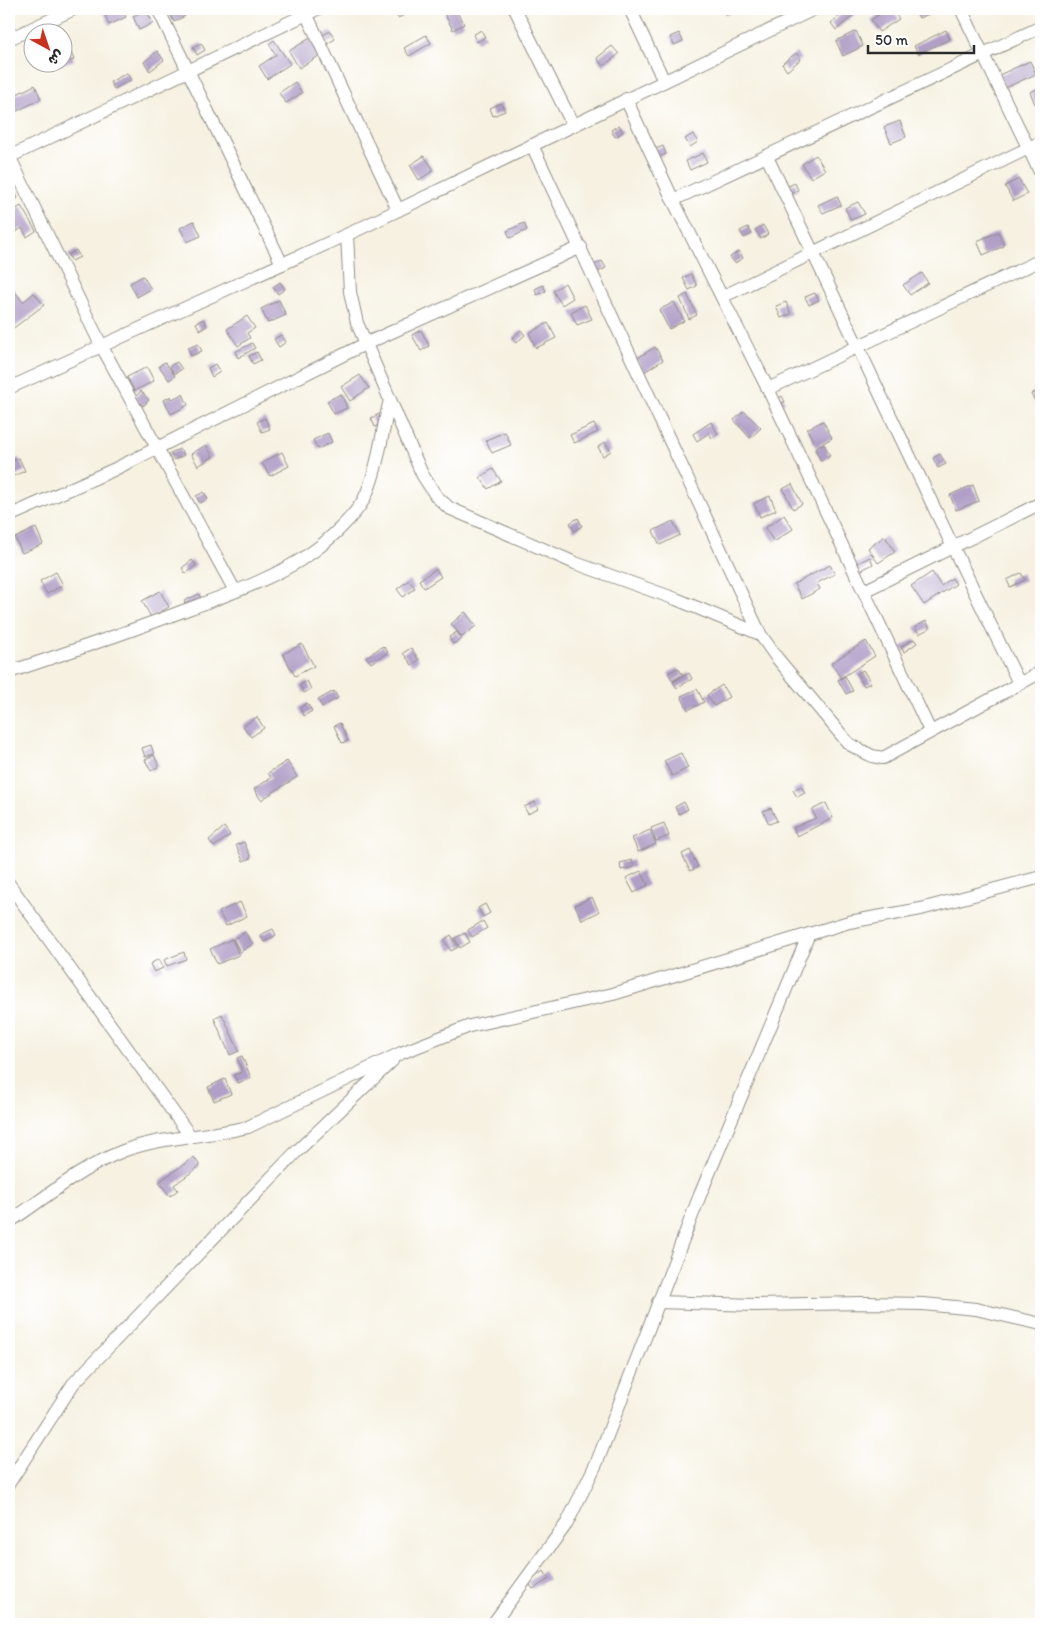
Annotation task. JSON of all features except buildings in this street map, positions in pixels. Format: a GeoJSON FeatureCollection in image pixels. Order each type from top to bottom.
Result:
{"type":"FeatureCollection","features":[{"type":"Feature","properties":{"kind":"street"},"geometry":{"type":"LineString","coordinates":[[9,40],[74,9]]}},
{"type":"Feature","properties":{"kind":"street"},"geometry":{"type":"LineString","coordinates":[[158,9],[282,264]]}},
{"type":"Feature","properties":{"kind":"street"},"geometry":{"type":"LineString","coordinates":[[515,9],[573,125]]}},
{"type":"Feature","properties":{"kind":"street"},"geometry":{"type":"LineString","coordinates":[[630,9],[664,81]]}},
{"type":"Feature","properties":{"kind":"street"},"geometry":{"type":"LineString","coordinates":[[9,388],[347,235],[814,9]]}},
{"type":"Feature","properties":{"kind":"street"},"geometry":{"type":"LineString","coordinates":[[961,9],[1041,174]]}},
{"type":"Feature","properties":{"kind":"street"},"geometry":{"type":"LineString","coordinates":[[235,592],[102,345],[9,157],[188,72],[309,10],[398,210]]}},
{"type":"Feature","properties":{"kind":"street"},"geometry":{"type":"LineString","coordinates":[[673,200],[1041,27]]}},
{"type":"Feature","properties":{"kind":"street"},"geometry":{"type":"LineString","coordinates":[[626,99],[673,200],[768,389],[930,731]]}},
{"type":"Feature","properties":{"kind":"street"},"geometry":{"type":"LineString","coordinates":[[722,297],[1041,142]]}},
{"type":"Feature","properties":{"kind":"street"},"geometry":{"type":"LineString","coordinates":[[532,145],[760,634],[777,658],[849,744],[872,756],[883,758],[1041,672]]}},
{"type":"Feature","properties":{"kind":"street"},"geometry":{"type":"LineString","coordinates":[[767,157],[859,345],[952,546],[1020,683]]}},
{"type":"Feature","properties":{"kind":"street"},"geometry":{"type":"LineString","coordinates":[[347,235],[350,292],[357,323],[422,474],[436,496],[449,508],[575,564],[676,599],[760,634]]}},
{"type":"Feature","properties":{"kind":"street"},"geometry":{"type":"LineString","coordinates":[[9,516],[113,470],[365,344],[581,247]]}},
{"type":"Feature","properties":{"kind":"street"},"geometry":{"type":"LineString","coordinates":[[768,389],[1041,260]]}},
{"type":"Feature","properties":{"kind":"street"},"geometry":{"type":"LineString","coordinates":[[9,672],[117,636],[235,592],[287,568],[313,552],[344,523],[363,500],[370,485],[390,400]]}},
{"type":"Feature","properties":{"kind":"street"},"geometry":{"type":"LineString","coordinates":[[864,591],[1041,503]]}},
{"type":"Feature","properties":{"kind":"street"},"geometry":{"type":"LineString","coordinates":[[9,1222],[87,1170],[123,1151],[157,1142],[248,1127],[401,1053],[470,1026],[613,994],[849,922],[921,910],[1041,877]]}},
{"type":"Feature","properties":{"kind":"street"},"geometry":{"type":"LineString","coordinates":[[9,884],[191,1137]]}},
{"type":"Feature","properties":{"kind":"street"},"geometry":{"type":"LineString","coordinates":[[493,1624],[567,1523],[597,1462],[700,1195],[809,934]]}},
{"type":"Feature","properties":{"kind":"street"},"geometry":{"type":"LineString","coordinates":[[9,1483],[73,1384],[295,1153],[401,1053]]}},
{"type":"Feature","properties":{"kind":"street"},"geometry":{"type":"LineString","coordinates":[[658,1302],[755,1305],[923,1304],[976,1310],[1041,1324]]}}]}
